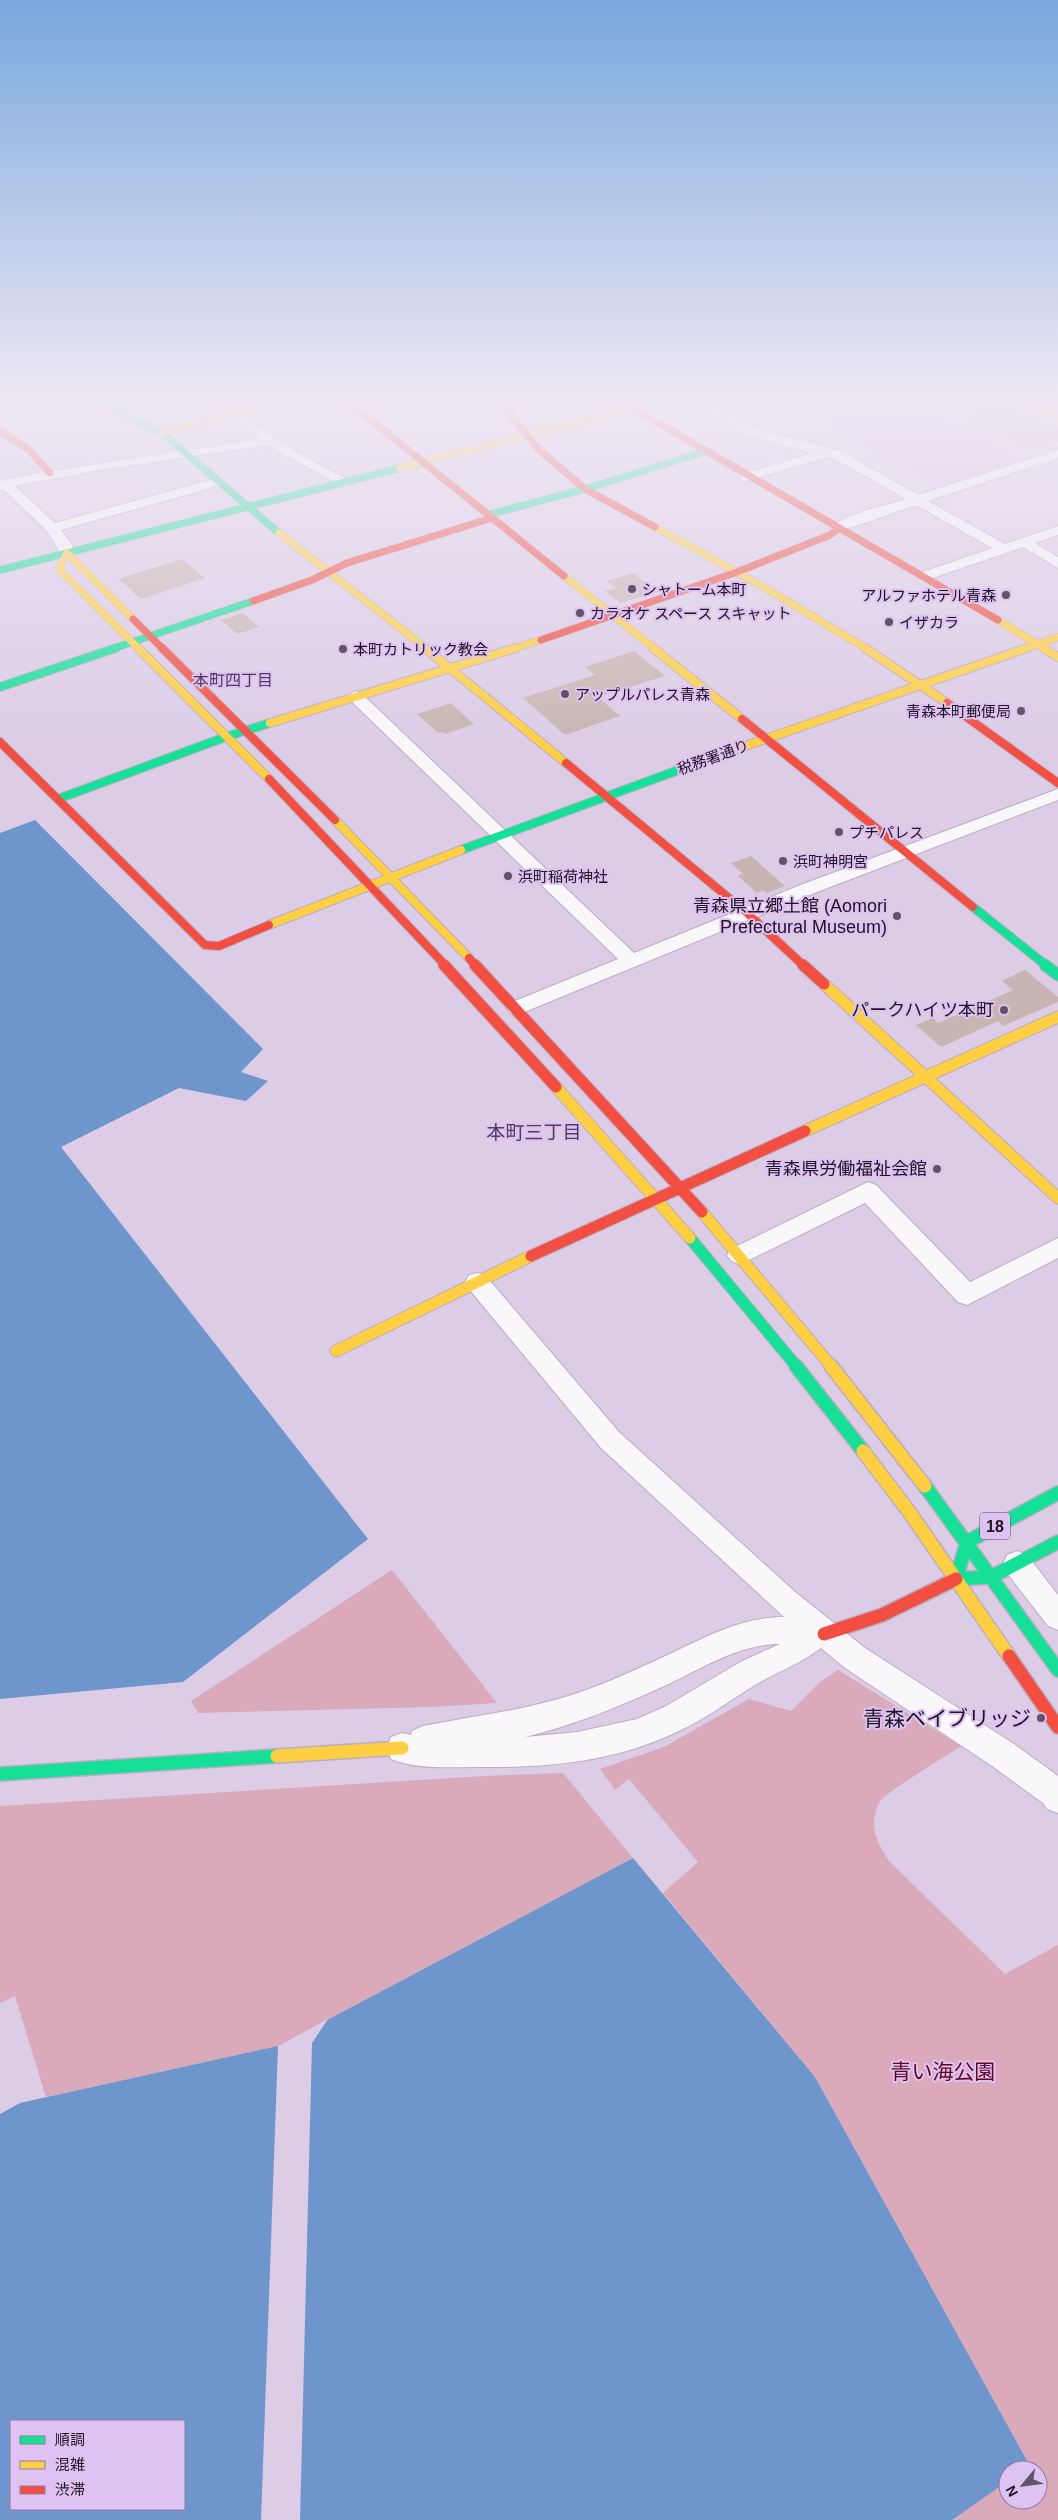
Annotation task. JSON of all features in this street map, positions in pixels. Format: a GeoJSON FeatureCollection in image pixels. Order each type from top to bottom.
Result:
{"type":"FeatureCollection","features":[{"type":"Feature","properties":{"kind":"main road"},"geometry":{"type":"LineString","coordinates":[[0,570],[213,516]]}},
{"type":"Feature","properties":{"kind":"main road"},"geometry":{"type":"LineString","coordinates":[[258,516],[451,668],[747,913],[926,1075],[1058,1198]]}},
{"type":"Feature","properties":{"kind":"main road"},"geometry":{"type":"LineString","coordinates":[[0,687],[130,641],[289,589],[347,562],[495,516]]}},
{"type":"Feature","properties":{"kind":"main road"},"geometry":{"type":"LineString","coordinates":[[634,516],[737,572],[920,683],[1058,784]]}},
{"type":"Feature","properties":{"kind":"main road"},"geometry":{"type":"LineString","coordinates":[[817,516],[925,576],[1058,657]]}},
{"type":"Feature","properties":{"kind":"main road"},"geometry":{"type":"LineString","coordinates":[[490,517],[1058,975]]}},
{"type":"Feature","properties":{"kind":"main road"},"geometry":{"type":"LineString","coordinates":[[58,799],[228,736],[354,696],[451,668],[612,616],[737,572],[830,535],[839,528]]}},
{"type":"Feature","properties":{"kind":"main road"},"geometry":{"type":"LineString","coordinates":[[67,553],[148,635],[247,730],[391,876],[517,1008],[739,1254],[816,1347],[967,1542],[1058,1670]]}},
{"type":"Feature","properties":{"kind":"main road"},"geometry":{"type":"LineString","coordinates":[[67,553],[59,568],[130,641],[228,736],[370,884],[493,1016],[655,1198],[746,1304],[822,1397],[910,1513],[1058,1727]]}},
{"type":"Feature","properties":{"kind":"main road","name":"税務署通り"},"geometry":{"type":"LineString","coordinates":[[0,742],[205,945],[219,946],[370,884],[606,796],[920,683],[1058,637]]}},
{"type":"Feature","properties":{"kind":"main road"},"geometry":{"type":"LineString","coordinates":[[336,1351],[575,1234],[1058,1017]]}},
{"type":"Feature","properties":{"kind":"main road","name":"18"},"geometry":{"type":"LineString","coordinates":[[1058,1493],[967,1542],[956,1579],[991,1577],[1058,1542]]}},
{"type":"Feature","properties":{"kind":"main road"},"geometry":{"type":"LineString","coordinates":[[820,1635],[882,1615],[956,1579]]}},
{"type":"Feature","properties":{"kind":"main road"},"geometry":{"type":"LineString","coordinates":[[0,1774],[402,1748]]}},
{"type":"Feature","properties":{"kind":"street"},"geometry":{"type":"LineString","coordinates":[[37,516],[66,544],[67,553]]}},
{"type":"Feature","properties":{"kind":"street"},"geometry":{"type":"LineString","coordinates":[[51,528],[96,516]]}},
{"type":"Feature","properties":{"kind":"street"},"geometry":{"type":"LineString","coordinates":[[839,528],[849,522],[868,516]]}},
{"type":"Feature","properties":{"kind":"street"},"geometry":{"type":"LineString","coordinates":[[946,516],[1004,549]]}},
{"type":"Feature","properties":{"kind":"street"},"geometry":{"type":"LineString","coordinates":[[925,576],[1058,530]]}},
{"type":"Feature","properties":{"kind":"street"},"geometry":{"type":"LineString","coordinates":[[1024,542],[1058,564]]}},
{"type":"Feature","properties":{"kind":"street"},"geometry":{"type":"LineString","coordinates":[[354,696],[631,961]]}},
{"type":"Feature","properties":{"kind":"street"},"geometry":{"type":"LineString","coordinates":[[517,1008],[747,913],[1058,794]]}},
{"type":"Feature","properties":{"kind":"street"},"geometry":{"type":"LineString","coordinates":[[739,1254],[868,1191],[967,1295],[1058,1247]]}},
{"type":"Feature","properties":{"kind":"street"},"geometry":{"type":"LineString","coordinates":[[477,1282],[610,1440],[820,1635],[1003,1755],[1054,1792],[1058,1798]]}},
{"type":"Feature","properties":{"kind":"street"},"geometry":{"type":"LineString","coordinates":[[1017,1564],[1058,1618]]}},
{"type":"Feature","properties":{"kind":"street"},"geometry":{"type":"LineString","coordinates":[[402,1748],[424,1741],[522,1723],[566,1711],[610,1696],[734,1638],[754,1632],[770,1629],[793,1630],[820,1635]]}},
{"type":"Feature","properties":{"kind":"street"},"geometry":{"type":"LineString","coordinates":[[402,1748],[424,1752],[559,1751],[587,1747],[625,1737],[692,1709],[746,1674],[794,1651],[820,1635]]}},
{"type":"Feature","properties":{"kind":"green space"},"geometry":{"type":"Polygon","coordinates":[[[392,1570],[497,1703],[430,1707],[198,1713],[191,1701],[392,1570]]]}},
{"type":"Feature","properties":{"kind":"green space","name":"青い海公園"},"geometry":{"type":"Polygon","coordinates":[[[838,1670],[961,1746],[904,1782],[880,1801],[874,1817],[875,1833],[881,1848],[890,1862],[1005,1974],[1058,1945],[1058,2520],[952,2520],[998,2488],[998,2510],[1048,2510],[1048,2460],[1027,2460],[815,2077],[663,1893],[698,1862],[629,1779],[615,1790],[600,1769],[664,1747],[749,1699],[791,1711],[820,1682],[838,1670]]]}},
{"type":"Feature","properties":{"kind":"green space"},"geometry":{"type":"Polygon","coordinates":[[[563,1773],[633,1858],[278,2046],[46,2097],[15,1996],[0,2003],[0,1806],[485,1776],[563,1773]]]}},
{"type":"Feature","properties":{"kind":"water"},"geometry":{"type":"Polygon","coordinates":[[[35,820],[263,1049],[241,1072],[268,1081],[246,1101],[179,1088],[61,1147],[368,1539],[183,1682],[0,1699],[0,833],[35,820]]]}},
{"type":"Feature","properties":{"kind":"water"},"geometry":{"type":"Polygon","coordinates":[[[633,1858],[815,2077],[1027,2460],[998,2460],[998,2488],[952,2520],[0,2520],[0,2114],[20,2103],[278,2046],[633,1858]]]}},
{"type":"Feature","properties":{"kind":"pier"},"geometry":{"type":"Polygon","coordinates":[[[328,2019],[312,2043],[300,2520],[261,2520],[278,2046],[328,2019]]]}},
{"type":"Feature","properties":{"kind":"building"},"geometry":{"type":"Polygon","coordinates":[[[182,559],[205,578],[141,599],[118,579],[182,559]]]}},
{"type":"Feature","properties":{"kind":"building","name":"シャトーム本町"},"geometry":{"type":"Polygon","coordinates":[[[633,573],[657,592],[620,603],[605,591],[616,588],[607,581],[633,573]]]}},
{"type":"Feature","properties":{"kind":"building"},"geometry":{"type":"Polygon","coordinates":[[[243,613],[259,627],[237,634],[221,620],[243,613]]]}},
{"type":"Feature","properties":{"kind":"building","name":"アップルパレス青森"},"geometry":{"type":"Polygon","coordinates":[[[634,651],[665,676],[598,697],[620,716],[565,735],[523,698],[595,675],[585,667],[634,651]]]}},
{"type":"Feature","properties":{"kind":"building"},"geometry":{"type":"Polygon","coordinates":[[[451,703],[474,724],[445,734],[443,732],[438,733],[417,714],[451,703]]]}},
{"type":"Feature","properties":{"kind":"building"},"geometry":{"type":"Polygon","coordinates":[[[751,856],[785,886],[767,893],[763,890],[757,893],[738,876],[743,874],[731,863],[751,856]]]}},
{"type":"Feature","properties":{"kind":"building","name":"パークハイツ本町"},"geometry":{"type":"Polygon","coordinates":[[[1025,970],[1058,997],[1058,1002],[1003,1026],[998,1021],[941,1047],[916,1025],[933,1018],[938,1023],[1013,990],[1002,981],[1025,970]]]}},
{"type":"Feature","properties":{"kind":"traffic: fast"},"geometry":{"type":"LineString","coordinates":[[0,570],[213,516]]}},
{"type":"Feature","properties":{"kind":"traffic: fast"},"geometry":{"type":"LineString","coordinates":[[259,516],[279,533]]}},
{"type":"Feature","properties":{"kind":"traffic: fast"},"geometry":{"type":"LineString","coordinates":[[0,687],[253,601]]}},
{"type":"Feature","properties":{"kind":"traffic: fast"},"geometry":{"type":"LineString","coordinates":[[58,799],[228,736],[270,723]]}},
{"type":"Feature","properties":{"kind":"traffic: fast"},"geometry":{"type":"LineString","coordinates":[[461,850],[711,758]]}},
{"type":"Feature","properties":{"kind":"traffic: fast"},"geometry":{"type":"LineString","coordinates":[[973,907],[1058,975]]}},
{"type":"Feature","properties":{"kind":"traffic: fast"},"geometry":{"type":"LineString","coordinates":[[690,1238],[822,1397],[863,1451]]}},
{"type":"Feature","properties":{"kind":"traffic: fast"},"geometry":{"type":"LineString","coordinates":[[925,1486],[1058,1670]]}},
{"type":"Feature","properties":{"kind":"traffic: fast"},"geometry":{"type":"LineString","coordinates":[[1058,1493],[967,1542],[956,1579],[991,1577],[1058,1542]]}},
{"type":"Feature","properties":{"kind":"traffic: fast"},"geometry":{"type":"LineString","coordinates":[[0,1774],[277,1756]]}},
{"type":"Feature","properties":{"kind":"traffic: slow"},"geometry":{"type":"LineString","coordinates":[[655,527],[840,632],[947,703]]}},
{"type":"Feature","properties":{"kind":"traffic: slow"},"geometry":{"type":"LineString","coordinates":[[279,533],[451,668],[566,763]]}},
{"type":"Feature","properties":{"kind":"traffic: slow"},"geometry":{"type":"LineString","coordinates":[[133,619],[67,553],[59,569],[269,779]]}},
{"type":"Feature","properties":{"kind":"traffic: slow"},"geometry":{"type":"LineString","coordinates":[[564,576],[742,719]]}},
{"type":"Feature","properties":{"kind":"traffic: slow"},"geometry":{"type":"LineString","coordinates":[[998,620],[1058,657]]}},
{"type":"Feature","properties":{"kind":"traffic: slow"},"geometry":{"type":"LineString","coordinates":[[711,758],[1058,637]]}},
{"type":"Feature","properties":{"kind":"traffic: slow"},"geometry":{"type":"LineString","coordinates":[[270,723],[541,640]]}},
{"type":"Feature","properties":{"kind":"traffic: slow"},"geometry":{"type":"LineString","coordinates":[[335,820],[469,958]]}},
{"type":"Feature","properties":{"kind":"traffic: slow"},"geometry":{"type":"LineString","coordinates":[[269,925],[461,850]]}},
{"type":"Feature","properties":{"kind":"traffic: slow"},"geometry":{"type":"LineString","coordinates":[[824,984],[1058,1198]]}},
{"type":"Feature","properties":{"kind":"traffic: slow"},"geometry":{"type":"LineString","coordinates":[[805,1131],[1058,1017]]}},
{"type":"Feature","properties":{"kind":"traffic: slow"},"geometry":{"type":"LineString","coordinates":[[556,1087],[690,1238]]}},
{"type":"Feature","properties":{"kind":"traffic: slow"},"geometry":{"type":"LineString","coordinates":[[702,1212],[816,1347],[925,1486]]}},
{"type":"Feature","properties":{"kind":"traffic: slow"},"geometry":{"type":"LineString","coordinates":[[336,1351],[531,1256]]}},
{"type":"Feature","properties":{"kind":"traffic: slow"},"geometry":{"type":"LineString","coordinates":[[863,1451],[910,1513],[1009,1656]]}},
{"type":"Feature","properties":{"kind":"traffic: slow"},"geometry":{"type":"LineString","coordinates":[[277,1756],[402,1748]]}},
{"type":"Feature","properties":{"kind":"traffic: jam"},"geometry":{"type":"LineString","coordinates":[[489,516],[564,576]]}},
{"type":"Feature","properties":{"kind":"traffic: jam"},"geometry":{"type":"LineString","coordinates":[[634,516],[655,527]]}},
{"type":"Feature","properties":{"kind":"traffic: jam"},"geometry":{"type":"LineString","coordinates":[[818,516],[998,620]]}},
{"type":"Feature","properties":{"kind":"traffic: jam"},"geometry":{"type":"LineString","coordinates":[[253,601],[312,580],[347,563],[492,518]]}},
{"type":"Feature","properties":{"kind":"traffic: jam"},"geometry":{"type":"LineString","coordinates":[[541,640],[737,572],[830,535],[839,528]]}},
{"type":"Feature","properties":{"kind":"traffic: jam"},"geometry":{"type":"LineString","coordinates":[[133,619],[335,820]]}},
{"type":"Feature","properties":{"kind":"traffic: jam"},"geometry":{"type":"LineString","coordinates":[[947,703],[1058,783]]}},
{"type":"Feature","properties":{"kind":"traffic: jam"},"geometry":{"type":"LineString","coordinates":[[742,719],[973,907]]}},
{"type":"Feature","properties":{"kind":"traffic: jam"},"geometry":{"type":"LineString","coordinates":[[0,742],[205,945],[219,946],[269,925]]}},
{"type":"Feature","properties":{"kind":"traffic: jam"},"geometry":{"type":"LineString","coordinates":[[566,763],[747,913],[824,984]]}},
{"type":"Feature","properties":{"kind":"traffic: jam"},"geometry":{"type":"LineString","coordinates":[[269,779],[493,1016],[556,1087]]}},
{"type":"Feature","properties":{"kind":"traffic: jam"},"geometry":{"type":"LineString","coordinates":[[469,958],[702,1212]]}},
{"type":"Feature","properties":{"kind":"traffic: jam"},"geometry":{"type":"LineString","coordinates":[[531,1256],[805,1131]]}},
{"type":"Feature","properties":{"kind":"traffic: jam"},"geometry":{"type":"LineString","coordinates":[[824,1634],[882,1615],[956,1579]]}},
{"type":"Feature","properties":{"kind":"traffic: jam"},"geometry":{"type":"LineString","coordinates":[[1009,1656],[1058,1727]]}},
{"type":"Feature","properties":{"kind":"place","name":"シャトーム本町"},"geometry":{"type":"Point","coordinates":[632,589]}},
{"type":"Feature","properties":{"kind":"place","name":"アルファホテル青森"},"geometry":{"type":"Point","coordinates":[1006,595]}},
{"type":"Feature","properties":{"kind":"place","name":"カラオケ スペース スキャット"},"geometry":{"type":"Point","coordinates":[580,613]}},
{"type":"Feature","properties":{"kind":"place","name":"イザカラ"},"geometry":{"type":"Point","coordinates":[889,622]}},
{"type":"Feature","properties":{"kind":"place","name":"本町カトリック教会"},"geometry":{"type":"Point","coordinates":[343,649]}},
{"type":"Feature","properties":{"kind":"place","name":"アップルパレス青森"},"geometry":{"type":"Point","coordinates":[565,694]}},
{"type":"Feature","properties":{"kind":"place","name":"青森本町郵便局"},"geometry":{"type":"Point","coordinates":[1021,711]}},
{"type":"Feature","properties":{"kind":"place","name":"プチパレス"},"geometry":{"type":"Point","coordinates":[839,832]}},
{"type":"Feature","properties":{"kind":"place","name":"浜町神明宮"},"geometry":{"type":"Point","coordinates":[783,861]}},
{"type":"Feature","properties":{"kind":"place","name":"浜町稲荷神社"},"geometry":{"type":"Point","coordinates":[508,876]}},
{"type":"Feature","properties":{"kind":"place","name":"青森県立郷土館 (Aomori Prefectural Museum)"},"geometry":{"type":"Point","coordinates":[897,916]}},
{"type":"Feature","properties":{"kind":"place","name":"パークハイツ本町"},"geometry":{"type":"Point","coordinates":[1004,1010]}},
{"type":"Feature","properties":{"kind":"place","name":"青森県労働福祉会館"},"geometry":{"type":"Point","coordinates":[937,1169]}},
{"type":"Feature","properties":{"kind":"place","name":"青森ベイブリッジ"},"geometry":{"type":"Point","coordinates":[1041,1718]}},
{"type":"Feature","properties":{"kind":"district","name":"本町四丁目"},"geometry":{"type":"Point","coordinates":[233,680]}},
{"type":"Feature","properties":{"kind":"district","name":"本町三丁目"},"geometry":{"type":"Point","coordinates":[534,1132]}}]}
